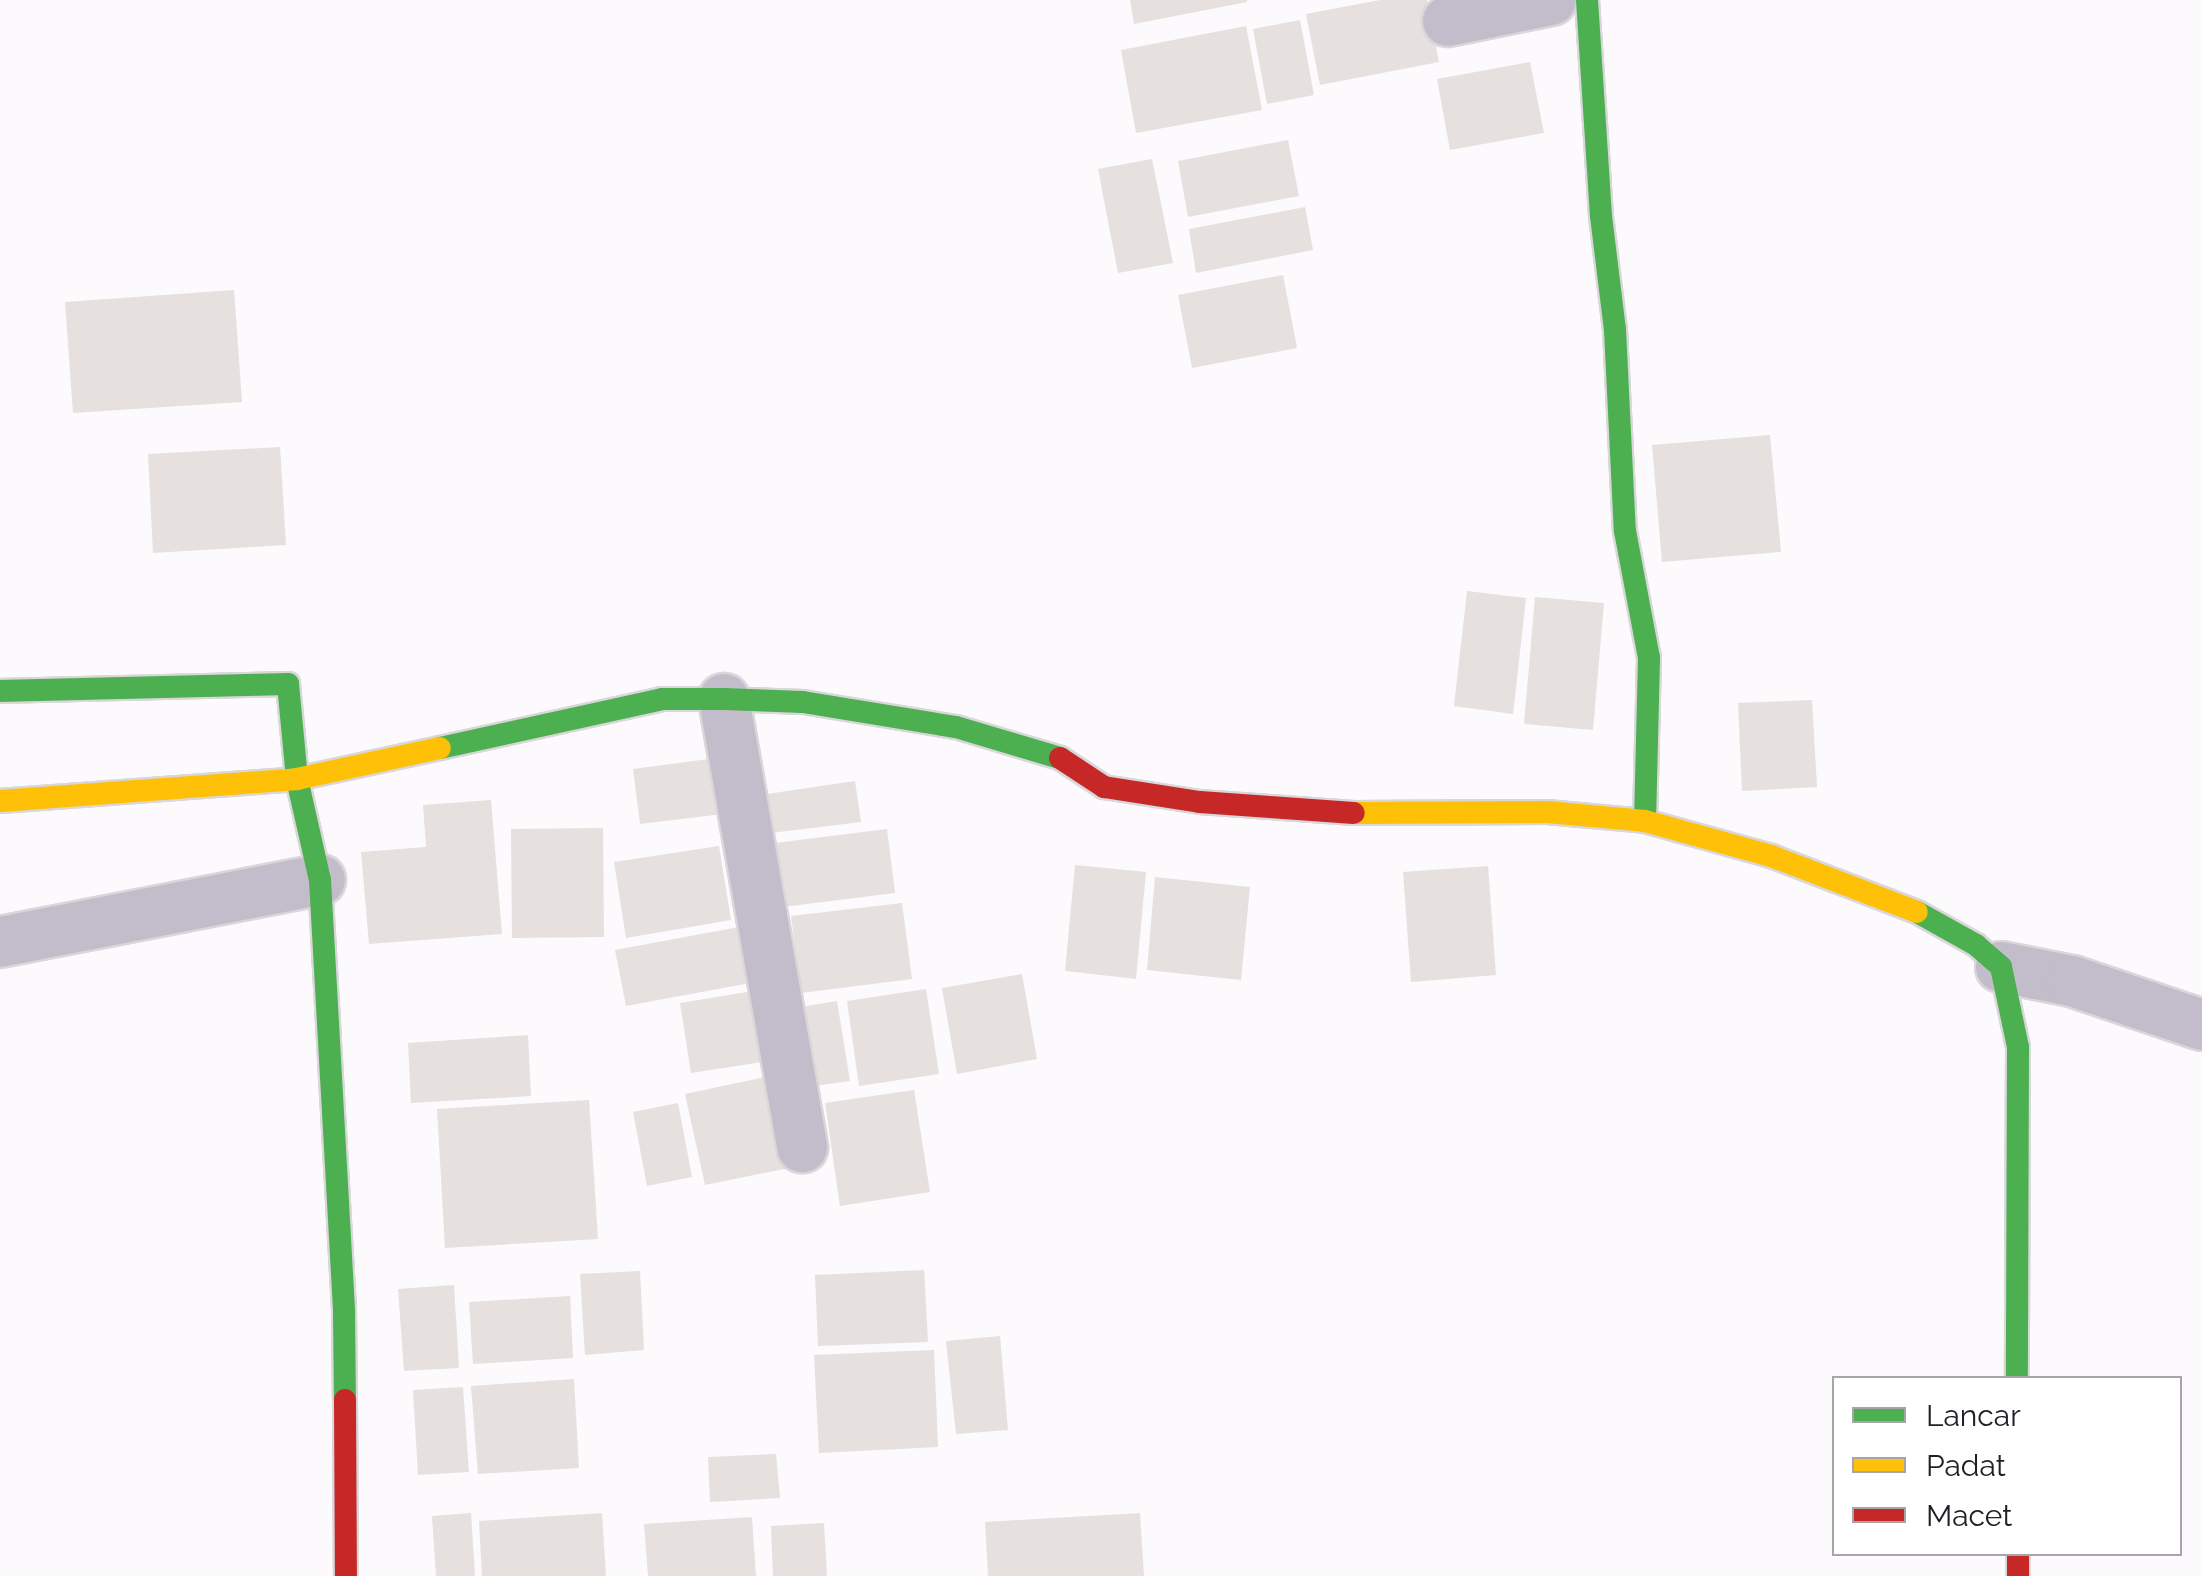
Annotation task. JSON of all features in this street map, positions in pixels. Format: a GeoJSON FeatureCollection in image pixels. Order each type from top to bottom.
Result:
{"type":"FeatureCollection","features":[{"type":"Feature","properties":{"kind":"street"},"geometry":{"type":"LineString","coordinates":[[1448,21],[1551,0]]}},
{"type":"Feature","properties":{"kind":"street"},"geometry":{"type":"LineString","coordinates":[[1587,0],[1601,216],[1615,330],[1625,531],[1649,658],[1645,822]]}},
{"type":"Feature","properties":{"kind":"street"},"geometry":{"type":"LineString","coordinates":[[0,691],[288,684],[297,778],[320,880],[344,1311],[346,1576]]}},
{"type":"Feature","properties":{"kind":"street"},"geometry":{"type":"LineString","coordinates":[[0,801],[297,778],[662,699],[802,702],[956,726],[1059,758],[1104,787],[1200,802],[1318,812],[1547,812],[1645,822],[1771,856],[1924,914],[1976,945],[2002,967],[2072,981],[2202,1025]]}},
{"type":"Feature","properties":{"kind":"street"},"geometry":{"type":"LineString","coordinates":[[724,699],[802,1147]]}},
{"type":"Feature","properties":{"kind":"street"},"geometry":{"type":"LineString","coordinates":[[0,942],[320,880]]}},
{"type":"Feature","properties":{"kind":"street"},"geometry":{"type":"LineString","coordinates":[[2002,967],[2018,1047],[2017,1376]]}},
{"type":"Feature","properties":{"kind":"building"},"geometry":{"type":"Polygon","coordinates":[[[1130,0],[1247,0],[1247,2],[1134,24],[1130,0]]]}},
{"type":"Feature","properties":{"kind":"building"},"geometry":{"type":"Polygon","coordinates":[[[1380,0],[1427,0],[1439,62],[1320,85],[1306,14],[1380,0]]]}},
{"type":"Feature","properties":{"kind":"building"},"geometry":{"type":"Polygon","coordinates":[[[1300,20],[1314,95],[1267,104],[1253,29],[1300,20]]]}},
{"type":"Feature","properties":{"kind":"building"},"geometry":{"type":"Polygon","coordinates":[[[1246,26],[1262,110],[1136,133],[1121,50],[1246,26]]]}},
{"type":"Feature","properties":{"kind":"building"},"geometry":{"type":"Polygon","coordinates":[[[1530,62],[1544,133],[1450,150],[1437,79],[1530,62]]]}},
{"type":"Feature","properties":{"kind":"building"},"geometry":{"type":"Polygon","coordinates":[[[1288,140],[1299,196],[1188,217],[1178,161],[1288,140]]]}},
{"type":"Feature","properties":{"kind":"building"},"geometry":{"type":"Polygon","coordinates":[[[1152,159],[1173,263],[1118,273],[1098,169],[1152,159]]]}},
{"type":"Feature","properties":{"kind":"building"},"geometry":{"type":"Polygon","coordinates":[[[1305,207],[1313,250],[1196,273],[1189,229],[1305,207]]]}},
{"type":"Feature","properties":{"kind":"building"},"geometry":{"type":"Polygon","coordinates":[[[1283,275],[1297,348],[1192,368],[1178,295],[1283,275]]]}},
{"type":"Feature","properties":{"kind":"building"},"geometry":{"type":"Polygon","coordinates":[[[234,290],[242,402],[73,413],[65,302],[234,290]]]}},
{"type":"Feature","properties":{"kind":"building"},"geometry":{"type":"Polygon","coordinates":[[[1770,435],[1781,552],[1662,562],[1652,445],[1770,435]]]}},
{"type":"Feature","properties":{"kind":"building"},"geometry":{"type":"Polygon","coordinates":[[[280,447],[286,545],[153,553],[148,454],[280,447]]]}},
{"type":"Feature","properties":{"kind":"building"},"geometry":{"type":"Polygon","coordinates":[[[1467,591],[1526,598],[1513,714],[1454,706],[1467,591]]]}},
{"type":"Feature","properties":{"kind":"building"},"geometry":{"type":"Polygon","coordinates":[[[1535,597],[1604,603],[1593,730],[1524,724],[1535,597]]]}},
{"type":"Feature","properties":{"kind":"building"},"geometry":{"type":"Polygon","coordinates":[[[1812,700],[1817,787],[1742,791],[1738,703],[1812,700]]]}},
{"type":"Feature","properties":{"kind":"building"},"geometry":{"type":"Polygon","coordinates":[[[716,758],[723,814],[640,824],[633,769],[716,758]]]}},
{"type":"Feature","properties":{"kind":"building"},"geometry":{"type":"Polygon","coordinates":[[[855,781],[861,822],[771,833],[767,794],[855,781]]]}},
{"type":"Feature","properties":{"kind":"building"},"geometry":{"type":"Polygon","coordinates":[[[491,800],[502,934],[369,944],[361,852],[426,847],[423,805],[491,800]]]}},
{"type":"Feature","properties":{"kind":"building"},"geometry":{"type":"Polygon","coordinates":[[[603,828],[604,937],[512,938],[511,829],[603,828]]]}},
{"type":"Feature","properties":{"kind":"building"},"geometry":{"type":"Polygon","coordinates":[[[887,829],[895,893],[783,907],[775,843],[887,829]]]}},
{"type":"Feature","properties":{"kind":"building"},"geometry":{"type":"Polygon","coordinates":[[[719,846],[731,920],[626,938],[614,862],[719,846]]]}},
{"type":"Feature","properties":{"kind":"building"},"geometry":{"type":"Polygon","coordinates":[[[1075,865],[1146,872],[1136,979],[1065,971],[1075,865]]]}},
{"type":"Feature","properties":{"kind":"building"},"geometry":{"type":"Polygon","coordinates":[[[1488,866],[1496,975],[1411,982],[1403,872],[1488,866]]]}},
{"type":"Feature","properties":{"kind":"building"},"geometry":{"type":"Polygon","coordinates":[[[1155,877],[1250,887],[1241,980],[1147,970],[1155,877]]]}},
{"type":"Feature","properties":{"kind":"building"},"geometry":{"type":"Polygon","coordinates":[[[902,903],[912,979],[801,993],[791,916],[902,903]]]}},
{"type":"Feature","properties":{"kind":"building"},"geometry":{"type":"Polygon","coordinates":[[[739,927],[750,983],[626,1006],[615,950],[739,927]]]}},
{"type":"Feature","properties":{"kind":"building"},"geometry":{"type":"Polygon","coordinates":[[[1022,974],[1037,1059],[957,1074],[942,988],[1022,974]]]}},
{"type":"Feature","properties":{"kind":"building"},"geometry":{"type":"Polygon","coordinates":[[[765,989],[776,1060],[691,1073],[680,1003],[765,989]]]}},
{"type":"Feature","properties":{"kind":"building"},"geometry":{"type":"Polygon","coordinates":[[[926,989],[939,1074],[859,1086],[847,1001],[926,989]]]}},
{"type":"Feature","properties":{"kind":"building"},"geometry":{"type":"Polygon","coordinates":[[[837,1001],[850,1081],[807,1087],[795,1008],[837,1001]]]}},
{"type":"Feature","properties":{"kind":"building"},"geometry":{"type":"Polygon","coordinates":[[[528,1035],[531,1096],[411,1103],[408,1043],[528,1035]]]}},
{"type":"Feature","properties":{"kind":"building"},"geometry":{"type":"Polygon","coordinates":[[[779,1074],[799,1166],[705,1185],[685,1094],[779,1074]]]}},
{"type":"Feature","properties":{"kind":"building"},"geometry":{"type":"Polygon","coordinates":[[[914,1090],[930,1192],[840,1206],[825,1103],[914,1090]]]}},
{"type":"Feature","properties":{"kind":"building"},"geometry":{"type":"Polygon","coordinates":[[[589,1100],[598,1239],[445,1248],[437,1109],[589,1100]]]}},
{"type":"Feature","properties":{"kind":"building"},"geometry":{"type":"Polygon","coordinates":[[[678,1103],[692,1177],[647,1186],[633,1112],[678,1103]]]}},
{"type":"Feature","properties":{"kind":"building"},"geometry":{"type":"Polygon","coordinates":[[[924,1270],[928,1342],[818,1346],[815,1275],[924,1270]]]}},
{"type":"Feature","properties":{"kind":"building"},"geometry":{"type":"Polygon","coordinates":[[[640,1271],[644,1350],[585,1355],[580,1274],[640,1271]]]}},
{"type":"Feature","properties":{"kind":"building"},"geometry":{"type":"Polygon","coordinates":[[[454,1285],[459,1368],[404,1371],[398,1289],[454,1285]]]}},
{"type":"Feature","properties":{"kind":"building"},"geometry":{"type":"Polygon","coordinates":[[[570,1296],[573,1358],[473,1364],[469,1302],[570,1296]]]}},
{"type":"Feature","properties":{"kind":"building"},"geometry":{"type":"Polygon","coordinates":[[[1000,1336],[1008,1430],[956,1434],[946,1341],[1000,1336]]]}},
{"type":"Feature","properties":{"kind":"building"},"geometry":{"type":"Polygon","coordinates":[[[934,1350],[938,1447],[819,1453],[814,1355],[934,1350]]]}},
{"type":"Feature","properties":{"kind":"building"},"geometry":{"type":"Polygon","coordinates":[[[574,1379],[579,1468],[478,1474],[471,1386],[574,1379]]]}},
{"type":"Feature","properties":{"kind":"building"},"geometry":{"type":"Polygon","coordinates":[[[463,1387],[469,1472],[418,1475],[413,1390],[463,1387]]]}},
{"type":"Feature","properties":{"kind":"building"},"geometry":{"type":"Polygon","coordinates":[[[776,1454],[780,1498],[710,1502],[708,1457],[776,1454]]]}},
{"type":"Feature","properties":{"kind":"building"},"geometry":{"type":"Polygon","coordinates":[[[471,1513],[475,1576],[436,1576],[432,1516],[471,1513]]]}},
{"type":"Feature","properties":{"kind":"building"},"geometry":{"type":"Polygon","coordinates":[[[602,1513],[606,1576],[482,1576],[479,1521],[602,1513]]]}},
{"type":"Feature","properties":{"kind":"building"},"geometry":{"type":"Polygon","coordinates":[[[1140,1513],[1144,1576],[988,1576],[985,1522],[1140,1513]]]}},
{"type":"Feature","properties":{"kind":"building"},"geometry":{"type":"Polygon","coordinates":[[[752,1517],[756,1576],[648,1576],[644,1524],[752,1517]]]}},
{"type":"Feature","properties":{"kind":"building"},"geometry":{"type":"Polygon","coordinates":[[[824,1523],[827,1576],[773,1576],[771,1526],[824,1523]]]}},
{"type":"Feature","properties":{"kind":"traffic: fast"},"geometry":{"type":"LineString","coordinates":[[1587,0],[1601,216],[1615,330],[1625,531],[1649,658],[1645,821]]}},
{"type":"Feature","properties":{"kind":"traffic: fast"},"geometry":{"type":"LineString","coordinates":[[0,691],[288,684],[297,779],[320,880],[344,1311],[345,1400]]}},
{"type":"Feature","properties":{"kind":"traffic: fast"},"geometry":{"type":"LineString","coordinates":[[440,748],[662,699],[724,699],[803,702],[956,727],[1060,758]]}},
{"type":"Feature","properties":{"kind":"traffic: fast"},"geometry":{"type":"LineString","coordinates":[[1917,912],[1976,945],[2001,967],[2018,1047],[2017,1376]]}},
{"type":"Feature","properties":{"kind":"traffic: slow"},"geometry":{"type":"LineString","coordinates":[[0,801],[297,779],[440,748]]}},
{"type":"Feature","properties":{"kind":"traffic: slow"},"geometry":{"type":"LineString","coordinates":[[1354,813],[1547,812],[1645,821],[1771,856],[1917,912]]}},
{"type":"Feature","properties":{"kind":"traffic: jam"},"geometry":{"type":"LineString","coordinates":[[1060,758],[1104,787],[1200,802],[1354,813]]}},
{"type":"Feature","properties":{"kind":"traffic: jam"},"geometry":{"type":"LineString","coordinates":[[345,1400],[346,1576]]}},
{"type":"Feature","properties":{"kind":"traffic: jam"},"geometry":{"type":"LineString","coordinates":[[2018,1556],[2018,1576]]}}]}
